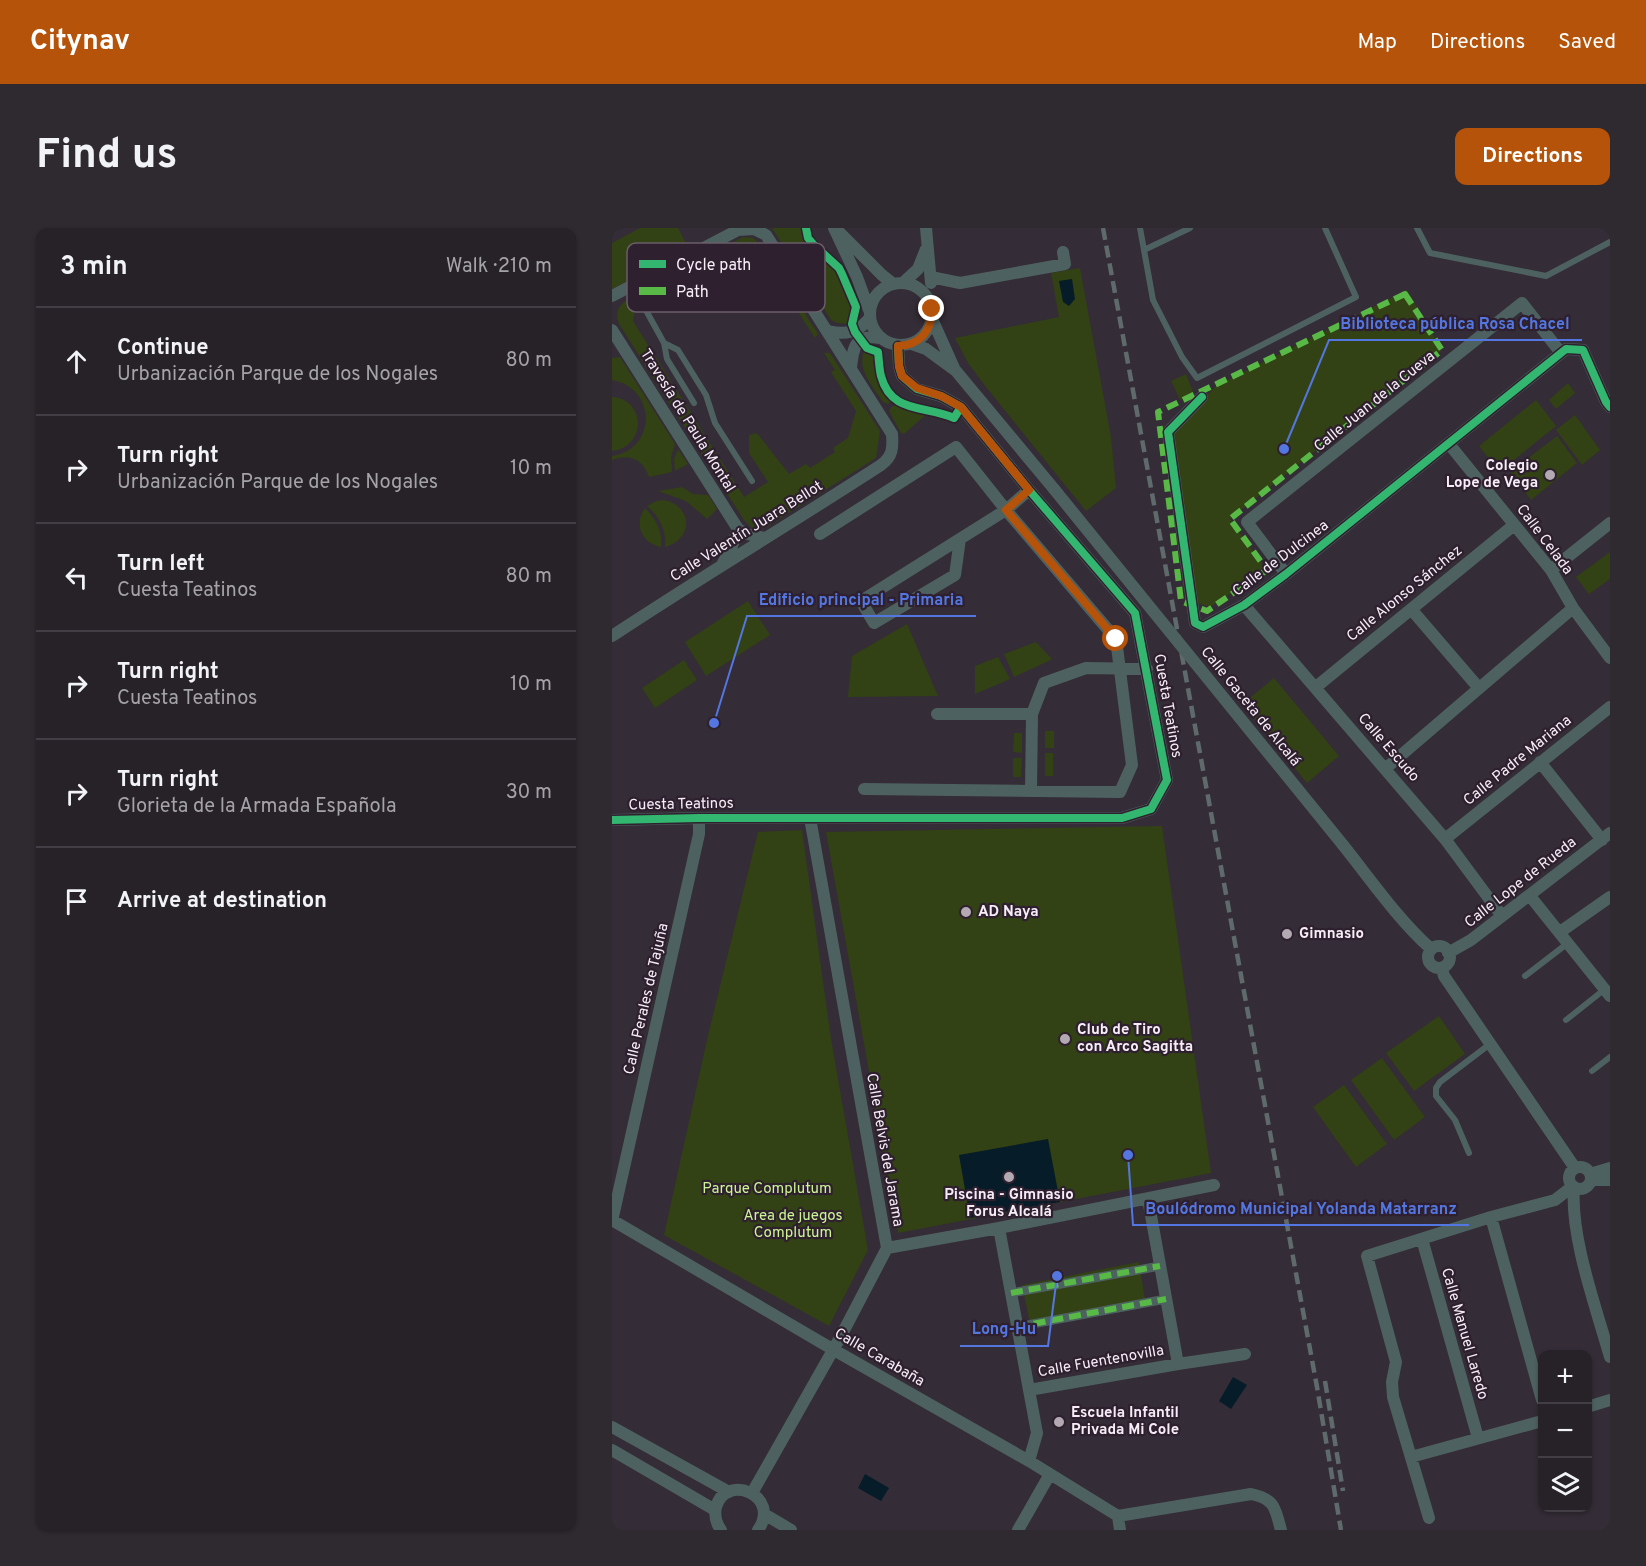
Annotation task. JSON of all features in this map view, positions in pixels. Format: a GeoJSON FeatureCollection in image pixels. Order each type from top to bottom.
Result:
{"type":"FeatureCollection","features":[{"type":"Feature","properties":{"kind":"street"},"geometry":{"type":"LineString","coordinates":[[835,228],[882,275],[898,283],[914,285],[929,300]]}},
{"type":"Feature","properties":{"kind":"street"},"geometry":{"type":"LineString","coordinates":[[835,228],[857,277],[873,330],[889,344],[898,346],[912,344],[921,338],[928,330],[932,319],[929,300],[930,261],[926,248],[926,228]]}},
{"type":"Feature","properties":{"kind":"street"},"geometry":{"type":"LineString","coordinates":[[713,243],[738,230],[754,229],[766,235],[771,243]]}},
{"type":"Feature","properties":{"kind":"street"},"geometry":{"type":"LineString","coordinates":[[828,331],[842,334],[855,332],[869,314],[873,298],[881,289],[898,283],[918,269],[926,248]]}},
{"type":"Feature","properties":{"kind":"street"},"geometry":{"type":"LineString","coordinates":[[931,277],[960,283],[1065,264],[1063,252]]}},
{"type":"Feature","properties":{"kind":"street"},"geometry":{"type":"LineString","coordinates":[[612,306],[622,291]]}},
{"type":"Feature","properties":{"kind":"street","name":"Calle Juan de la Cueva"},"geometry":{"type":"LineString","coordinates":[[1286,574],[1247,522],[1522,303],[1563,351]]}},
{"type":"Feature","properties":{"kind":"street"},"geometry":{"type":"LineString","coordinates":[[816,312],[851,368]]}},
{"type":"Feature","properties":{"kind":"street","name":"Calle Gaceta de Alcalá"},"geometry":{"type":"LineString","coordinates":[[932,319],[956,371]]}},
{"type":"Feature","properties":{"kind":"street","name":"Travesía de Paula Montal"},"geometry":{"type":"LineString","coordinates":[[612,330],[738,529]]}},
{"type":"Feature","properties":{"kind":"street"},"geometry":{"type":"LineString","coordinates":[[851,368],[853,350],[860,339],[880,338]]}},
{"type":"Feature","properties":{"kind":"street","name":"Calle Gaceta de Alcalá"},"geometry":{"type":"LineString","coordinates":[[912,344],[926,349],[956,371],[1394,910],[1414,934],[1430,948]]}},
{"type":"Feature","properties":{"kind":"street","name":"Cuesta Teatinos"},"geometry":{"type":"LineString","coordinates":[[612,820],[1122,818],[1151,809],[1167,780],[1135,613],[961,407],[941,396],[917,388],[902,376],[898,346]]}},
{"type":"Feature","properties":{"kind":"street"},"geometry":{"type":"LineString","coordinates":[[1563,351],[1583,350],[1610,408]]}},
{"type":"Feature","properties":{"kind":"street","name":"Calle de Dulcinea"},"geometry":{"type":"LineString","coordinates":[[1202,397],[1168,432],[1195,623],[1203,627],[1244,605],[1286,574],[1563,351]]}},
{"type":"Feature","properties":{"kind":"street","name":"Calle Valentín Juara Bellot"},"geometry":{"type":"LineString","coordinates":[[612,636],[889,459],[893,450],[892,434],[851,368]]}},
{"type":"Feature","properties":{"kind":"street","name":"Calle Celada"},"geometry":{"type":"LineString","coordinates":[[1449,444],[1551,570],[1573,608],[1610,658]]}},
{"type":"Feature","properties":{"kind":"street"},"geometry":{"type":"LineString","coordinates":[[820,534],[956,447],[1006,510],[1116,639],[1132,765],[1120,792],[864,789]]}},
{"type":"Feature","properties":{"kind":"street"},"geometry":{"type":"LineString","coordinates":[[960,539],[955,576],[874,623],[861,601],[1006,510],[1029,490]]}},
{"type":"Feature","properties":{"kind":"street"},"geometry":{"type":"LineString","coordinates":[[1551,570],[1610,523]]}},
{"type":"Feature","properties":{"kind":"street","name":"Calle Alonso Sánchez"},"geometry":{"type":"LineString","coordinates":[[1316,687],[1514,525]]}},
{"type":"Feature","properties":{"kind":"street"},"geometry":{"type":"LineString","coordinates":[[723,563],[738,529],[747,534],[765,538]]}},
{"type":"Feature","properties":{"kind":"street","name":"Calle Escudo"},"geometry":{"type":"LineString","coordinates":[[1244,605],[1445,839],[1502,916]]}},
{"type":"Feature","properties":{"kind":"street"},"geometry":{"type":"LineString","coordinates":[[1386,768],[1573,608]]}},
{"type":"Feature","properties":{"kind":"street"},"geometry":{"type":"LineString","coordinates":[[1411,609],[1478,687]]}},
{"type":"Feature","properties":{"kind":"street"},"geometry":{"type":"LineString","coordinates":[[1031,791],[1032,714],[1044,683],[1086,668],[1147,669]]}},
{"type":"Feature","properties":{"kind":"street","name":"Calle Padre Mariana"},"geometry":{"type":"LineString","coordinates":[[1445,839],[1610,707]]}},
{"type":"Feature","properties":{"kind":"street"},"geometry":{"type":"LineString","coordinates":[[938,714],[1032,714]]}},
{"type":"Feature","properties":{"kind":"street"},"geometry":{"type":"LineString","coordinates":[[1540,762],[1606,836]]}},
{"type":"Feature","properties":{"kind":"street","name":"Calle Perales de Tajuña"},"geometry":{"type":"LineString","coordinates":[[612,1220],[699,834],[699,818]]}},
{"type":"Feature","properties":{"kind":"street","name":"Calle Belvis del Jarama"},"geometry":{"type":"LineString","coordinates":[[752,1493],[834,1350],[887,1248],[810,818]]}},
{"type":"Feature","properties":{"kind":"street","name":"Calle Lope de Rueda"},"geometry":{"type":"LineString","coordinates":[[1448,953],[1471,940],[1606,836]]}},
{"type":"Feature","properties":{"kind":"street"},"geometry":{"type":"LineString","coordinates":[[1530,896],[1607,992]]}},
{"type":"Feature","properties":{"kind":"street"},"geometry":{"type":"LineString","coordinates":[[1564,937],[1610,897]]}},
{"type":"Feature","properties":{"kind":"street"},"geometry":{"type":"LineString","coordinates":[[1442,945],[1448,953],[1449,964],[1442,969],[1433,968],[1428,953],[1430,948],[1442,945]]}},
{"type":"Feature","properties":{"kind":"street"},"geometry":{"type":"LineString","coordinates":[[1442,969],[1444,976],[1575,1168]]}},
{"type":"Feature","properties":{"kind":"street"},"geometry":{"type":"LineString","coordinates":[[1610,1168],[1590,1177],[1586,1187],[1580,1189],[1570,1181],[1570,1175],[1575,1168],[1582,1167],[1590,1177],[1610,1180]]}},
{"type":"Feature","properties":{"kind":"street"},"geometry":{"type":"LineString","coordinates":[[887,1248],[1214,1185]]}},
{"type":"Feature","properties":{"kind":"street"},"geometry":{"type":"LineString","coordinates":[[1429,1518],[1393,1397],[1392,1382],[1396,1362],[1367,1256],[1491,1217],[1555,1200],[1574,1186]]}},
{"type":"Feature","properties":{"kind":"street"},"geometry":{"type":"LineString","coordinates":[[1574,1186],[1572,1208],[1578,1240],[1610,1357]]}},
{"type":"Feature","properties":{"kind":"street","name":"Calle Fuentenovilla"},"geometry":{"type":"LineString","coordinates":[[1148,1199],[1178,1364]]}},
{"type":"Feature","properties":{"kind":"street"},"geometry":{"type":"LineString","coordinates":[[1491,1217],[1538,1386]]}},
{"type":"Feature","properties":{"kind":"street","name":"Calle Carabaña"},"geometry":{"type":"LineString","coordinates":[[612,1220],[1029,1461],[1118,1516]]}},
{"type":"Feature","properties":{"kind":"street"},"geometry":{"type":"LineString","coordinates":[[999,1228],[1037,1433],[1029,1461]]}},
{"type":"Feature","properties":{"kind":"street","name":"Calle Manuel Laredo"},"geometry":{"type":"LineString","coordinates":[[1422,1239],[1478,1438]]}},
{"type":"Feature","properties":{"kind":"street"},"geometry":{"type":"LineString","coordinates":[[1011,1293],[1160,1266]]}},
{"type":"Feature","properties":{"kind":"street"},"geometry":{"type":"LineString","coordinates":[[1016,1327],[1166,1299]]}},
{"type":"Feature","properties":{"kind":"street","name":"Calle Fuentenovilla"},"geometry":{"type":"LineString","coordinates":[[1029,1390],[1245,1354]]}},
{"type":"Feature","properties":{"kind":"street"},"geometry":{"type":"LineString","coordinates":[[1592,1405],[1610,1400]]}},
{"type":"Feature","properties":{"kind":"street"},"geometry":{"type":"LineString","coordinates":[[1411,1456],[1538,1422]]}},
{"type":"Feature","properties":{"kind":"street"},"geometry":{"type":"LineString","coordinates":[[612,1427],[729,1492]]}},
{"type":"Feature","properties":{"kind":"street"},"geometry":{"type":"LineString","coordinates":[[612,1450],[715,1510]]}},
{"type":"Feature","properties":{"kind":"street"},"geometry":{"type":"LineString","coordinates":[[1018,1530],[1050,1474]]}},
{"type":"Feature","properties":{"kind":"street"},"geometry":{"type":"LineString","coordinates":[[721,1530],[715,1518],[715,1510],[720,1499],[729,1492],[741,1490],[752,1493],[761,1502],[764,1514],[758,1530]]}},
{"type":"Feature","properties":{"kind":"street"},"geometry":{"type":"LineString","coordinates":[[1120,1530],[1118,1516],[1251,1494],[1265,1497],[1275,1508],[1281,1530]]}},
{"type":"Feature","properties":{"kind":"street"},"geometry":{"type":"LineString","coordinates":[[764,1514],[791,1530]]}},
{"type":"Feature","properties":{"kind":"lane"},"geometry":{"type":"LineString","coordinates":[[1140,228],[1153,300],[1182,357],[1197,378],[1356,297],[1325,228]]}},
{"type":"Feature","properties":{"kind":"lane"},"geometry":{"type":"LineString","coordinates":[[1144,250],[1190,228]]}},
{"type":"Feature","properties":{"kind":"lane"},"geometry":{"type":"LineString","coordinates":[[1417,228],[1430,254],[1546,276],[1610,242]]}},
{"type":"Feature","properties":{"kind":"lane"},"geometry":{"type":"LineString","coordinates":[[639,312],[664,344],[667,358],[694,403]]}},
{"type":"Feature","properties":{"kind":"lane"},"geometry":{"type":"LineString","coordinates":[[664,344],[678,350],[706,395],[715,423],[752,481]]}},
{"type":"Feature","properties":{"kind":"lane"},"geometry":{"type":"LineString","coordinates":[[1525,976],[1564,937]]}},
{"type":"Feature","properties":{"kind":"lane"},"geometry":{"type":"LineString","coordinates":[[1566,1020],[1607,992]]}},
{"type":"Feature","properties":{"kind":"lane"},"geometry":{"type":"LineString","coordinates":[[1469,1153],[1455,1120],[1436,1095],[1436,1088],[1440,1082],[1490,1043]]}},
{"type":"Feature","properties":{"kind":"lane"},"geometry":{"type":"LineString","coordinates":[[1592,1071],[1610,1056]]}},
{"type":"Feature","properties":{"kind":"green space"},"geometry":{"type":"Polygon","coordinates":[[[640,228],[678,228],[686,243],[627,243],[627,281],[612,289],[612,243],[640,228]]]}},
{"type":"Feature","properties":{"kind":"green space"},"geometry":{"type":"Polygon","coordinates":[[[772,228],[803,228],[811,243],[782,243],[772,228]]]}},
{"type":"Feature","properties":{"kind":"green space"},"geometry":{"type":"Polygon","coordinates":[[[743,237],[753,238],[759,243],[732,243],[743,237]]]}},
{"type":"Feature","properties":{"kind":"green space"},"geometry":{"type":"Polygon","coordinates":[[[825,257],[840,272],[854,312],[848,324],[831,320],[825,311],[825,257]]]}},
{"type":"Feature","properties":{"kind":"green space"},"geometry":{"type":"Polygon","coordinates":[[[1080,268],[1111,437],[1116,488],[1086,511],[986,387],[968,363],[955,338],[1059,317],[1051,273],[1080,268]]]}},
{"type":"Feature","properties":{"kind":"green space"},"geometry":{"type":"Polygon","coordinates":[[[1407,290],[1442,350],[1230,519],[1267,570],[1210,607],[1195,602],[1172,433],[1216,386],[1407,290]]]}},
{"type":"Feature","properties":{"kind":"green space"},"geometry":{"type":"Polygon","coordinates":[[[627,300],[627,312],[635,312],[633,321],[744,497],[768,482],[749,453],[749,435],[757,433],[789,474],[806,464],[810,468],[835,452],[833,448],[848,438],[856,411],[831,372],[835,370],[824,353],[830,353],[880,431],[876,458],[765,528],[752,528],[744,520],[619,324],[617,316],[621,305],[627,300]]]}},
{"type":"Feature","properties":{"kind":"green space"},"geometry":{"type":"Polygon","coordinates":[[[798,312],[804,312],[818,334],[815,338],[798,312]]]}},
{"type":"Feature","properties":{"kind":"green space"},"geometry":{"type":"Polygon","coordinates":[[[866,348],[877,353],[881,378],[894,400],[888,404],[883,402],[863,369],[863,355],[866,348]]]}},
{"type":"Feature","properties":{"kind":"green space"},"geometry":{"type":"Polygon","coordinates":[[[620,357],[675,444],[671,457],[672,472],[649,477],[643,466],[635,459],[624,457],[612,460],[612,456],[627,451],[637,442],[644,431],[646,418],[644,406],[637,394],[627,385],[612,380],[612,358],[620,357]]]}},
{"type":"Feature","properties":{"kind":"green space"},"geometry":{"type":"Polygon","coordinates":[[[1186,374],[1194,394],[1180,400],[1171,381],[1186,374]]]}},
{"type":"Feature","properties":{"kind":"green space"},"geometry":{"type":"Polygon","coordinates":[[[1568,383],[1575,393],[1556,409],[1549,400],[1568,383]]]}},
{"type":"Feature","properties":{"kind":"green space"},"geometry":{"type":"Polygon","coordinates":[[[612,397],[632,406],[638,424],[631,442],[623,448],[612,451],[612,397]]]}},
{"type":"Feature","properties":{"kind":"green space"},"geometry":{"type":"Polygon","coordinates":[[[1536,400],[1556,426],[1499,472],[1479,446],[1536,400]]]}},
{"type":"Feature","properties":{"kind":"green space"},"geometry":{"type":"Polygon","coordinates":[[[898,404],[928,413],[904,434],[901,433],[889,411],[891,407],[898,404]]]}},
{"type":"Feature","properties":{"kind":"green space"},"geometry":{"type":"Polygon","coordinates":[[[1575,415],[1600,450],[1582,465],[1556,430],[1575,415]]]}},
{"type":"Feature","properties":{"kind":"green space"},"geometry":{"type":"Polygon","coordinates":[[[1557,436],[1577,463],[1531,500],[1510,472],[1557,436]]]}},
{"type":"Feature","properties":{"kind":"green space"},"geometry":{"type":"Polygon","coordinates":[[[678,449],[688,464],[675,471],[674,459],[678,449]]]}},
{"type":"Feature","properties":{"kind":"green space"},"geometry":{"type":"Polygon","coordinates":[[[682,487],[693,494],[708,495],[717,509],[707,519],[686,501],[658,491],[682,487]]]}},
{"type":"Feature","properties":{"kind":"green space"},"geometry":{"type":"Polygon","coordinates":[[[664,500],[674,503],[680,509],[685,515],[686,523],[681,537],[665,547],[665,536],[661,525],[647,506],[664,500]]]}},
{"type":"Feature","properties":{"kind":"green space"},"geometry":{"type":"Polygon","coordinates":[[[645,508],[658,526],[661,547],[649,542],[641,532],[641,514],[645,508]]]}},
{"type":"Feature","properties":{"kind":"green space"},"geometry":{"type":"Polygon","coordinates":[[[1610,552],[1610,579],[1589,594],[1576,577],[1610,552]]]}},
{"type":"Feature","properties":{"kind":"green space"},"geometry":{"type":"Polygon","coordinates":[[[748,601],[770,635],[706,676],[685,642],[748,601]]]}},
{"type":"Feature","properties":{"kind":"green space"},"geometry":{"type":"Polygon","coordinates":[[[907,624],[938,696],[848,697],[852,656],[907,624]]]}},
{"type":"Feature","properties":{"kind":"green space"},"geometry":{"type":"Polygon","coordinates":[[[1036,642],[1051,660],[1014,677],[1004,654],[1036,642]]]}},
{"type":"Feature","properties":{"kind":"green space"},"geometry":{"type":"Polygon","coordinates":[[[998,657],[1010,679],[975,694],[975,666],[998,657]]]}},
{"type":"Feature","properties":{"kind":"green space"},"geometry":{"type":"Polygon","coordinates":[[[684,660],[697,680],[655,708],[642,688],[684,660]]]}},
{"type":"Feature","properties":{"kind":"green space"},"geometry":{"type":"Polygon","coordinates":[[[1274,678],[1339,756],[1307,783],[1242,704],[1274,678]]]}},
{"type":"Feature","properties":{"kind":"green space"},"geometry":{"type":"Polygon","coordinates":[[[1045,731],[1054,731],[1054,748],[1045,748],[1045,731]]]}},
{"type":"Feature","properties":{"kind":"green space"},"geometry":{"type":"Polygon","coordinates":[[[1014,733],[1022,733],[1022,753],[1013,752],[1014,733]]]}},
{"type":"Feature","properties":{"kind":"green space"},"geometry":{"type":"Polygon","coordinates":[[[1045,753],[1053,753],[1053,776],[1045,776],[1045,753]]]}},
{"type":"Feature","properties":{"kind":"green space"},"geometry":{"type":"Polygon","coordinates":[[[1013,758],[1022,758],[1021,777],[1013,777],[1013,758]]]}},
{"type":"Feature","properties":{"kind":"green space"},"geometry":{"type":"Polygon","coordinates":[[[1162,826],[1211,1173],[898,1233],[826,832],[1162,826]]]}},
{"type":"Feature","properties":{"kind":"green space","name":"Parque Complutum"},"geometry":{"type":"Polygon","coordinates":[[[802,830],[831,1039],[868,1250],[829,1326],[664,1235],[709,1031],[758,832],[802,830]]]}},
{"type":"Feature","properties":{"kind":"green space"},"geometry":{"type":"Polygon","coordinates":[[[1439,1016],[1465,1054],[1414,1091],[1386,1053],[1439,1016]]]}},
{"type":"Feature","properties":{"kind":"green space"},"geometry":{"type":"Polygon","coordinates":[[[1382,1058],[1425,1117],[1394,1140],[1351,1080],[1382,1058]]]}},
{"type":"Feature","properties":{"kind":"green space"},"geometry":{"type":"Polygon","coordinates":[[[1344,1085],[1387,1144],[1356,1167],[1313,1107],[1344,1085]]]}},
{"type":"Feature","properties":{"kind":"green space"},"geometry":{"type":"Polygon","coordinates":[[[1139,1262],[1146,1306],[1031,1328],[1022,1285],[1139,1262]]]}},
{"type":"Feature","properties":{"kind":"water"},"geometry":{"type":"Polygon","coordinates":[[[1072,279],[1075,299],[1069,306],[1063,302],[1059,281],[1072,279]]]}},
{"type":"Feature","properties":{"kind":"water","name":"Piscina - Gimnasio Forus Alcalá"},"geometry":{"type":"Polygon","coordinates":[[[1048,1139],[1060,1202],[970,1218],[959,1155],[1048,1139]]]}},
{"type":"Feature","properties":{"kind":"water"},"geometry":{"type":"Polygon","coordinates":[[[1233,1377],[1247,1385],[1231,1409],[1219,1401],[1233,1377]]]}},
{"type":"Feature","properties":{"kind":"water"},"geometry":{"type":"Polygon","coordinates":[[[865,1474],[889,1488],[881,1501],[858,1488],[865,1474]]]}},
{"type":"Feature","properties":{"kind":"railway"},"geometry":{"type":"LineString","coordinates":[[1103,228],[1317,1387],[1341,1530]]}},
{"type":"Feature","properties":{"kind":"railway"},"geometry":{"type":"LineString","coordinates":[[1325,1381],[1343,1491]]}},
{"type":"Feature","properties":{"kind":"marked path"},"geometry":{"type":"LineString","coordinates":[[1405,294],[1442,350],[1230,519],[1267,570],[1207,611],[1181,601],[1158,412],[1405,294]]}},
{"type":"Feature","properties":{"kind":"marked path"},"geometry":{"type":"LineString","coordinates":[[1011,1293],[1160,1266]]}},
{"type":"Feature","properties":{"kind":"marked path"},"geometry":{"type":"LineString","coordinates":[[1016,1327],[1166,1299]]}},
{"type":"Feature","properties":{"kind":"cycle path"},"geometry":{"type":"LineString","coordinates":[[806,228],[808,238],[812,243]]}},
{"type":"Feature","properties":{"kind":"cycle path"},"geometry":{"type":"LineString","coordinates":[[825,255],[839,268],[856,307],[852,324],[855,332],[867,348],[878,352],[881,376],[893,397],[901,403],[954,418],[961,407]]}},
{"type":"Feature","properties":{"kind":"cycle path"},"geometry":{"type":"LineString","coordinates":[[612,820],[1122,818],[1151,809],[1167,780],[1135,613],[961,407],[941,396],[917,389],[902,376],[898,346]]}},
{"type":"Feature","properties":{"kind":"cycle path"},"geometry":{"type":"LineString","coordinates":[[1202,397],[1168,432],[1195,623],[1203,627],[1244,605],[1286,574],[1566,349],[1583,350],[1610,407]]}},
{"type":"Feature","properties":{"kind":"place","name":"Biblioteca pública Rosa Chacel"},"geometry":{"type":"Point","coordinates":[1284,449]}},
{"type":"Feature","properties":{"kind":"place","name":"Colegio Lope de Vega"},"geometry":{"type":"Point","coordinates":[1550,475]}},
{"type":"Feature","properties":{"kind":"place","name":"Edificio principal - Primaria"},"geometry":{"type":"Point","coordinates":[714,723]}},
{"type":"Feature","properties":{"kind":"place","name":"AD Naya"},"geometry":{"type":"Point","coordinates":[966,912]}},
{"type":"Feature","properties":{"kind":"place","name":"Gimnasio"},"geometry":{"type":"Point","coordinates":[1287,934]}},
{"type":"Feature","properties":{"kind":"place","name":"Club de Tiro con Arco Sagitta"},"geometry":{"type":"Point","coordinates":[1065,1039]}},
{"type":"Feature","properties":{"kind":"place","name":"Boulódromo Municipal Yolanda Matarranz"},"geometry":{"type":"Point","coordinates":[1128,1155]}},
{"type":"Feature","properties":{"kind":"place","name":"Piscina - Gimnasio Forus Alcalá"},"geometry":{"type":"Point","coordinates":[1009,1177]}},
{"type":"Feature","properties":{"kind":"place","name":"Long-Hu"},"geometry":{"type":"Point","coordinates":[1057,1276]}},
{"type":"Feature","properties":{"kind":"place","name":"Escuela Infantil Privada Mi Cole"},"geometry":{"type":"Point","coordinates":[1059,1422]}},
{"type":"Feature","properties":{"kind":"route"},"geometry":{"type":"LineString","coordinates":[[932,309],[932,319],[928,330],[921,338],[912,344],[898,346],[897,354],[902,376],[917,388],[941,396],[961,407],[1029,490],[1006,510],[1116,639]]}},
{"type":"Feature","properties":{"kind":"park label","name":"Area de juegos Complutum"},"geometry":{"type":"Point","coordinates":[793,1224]}}]}
